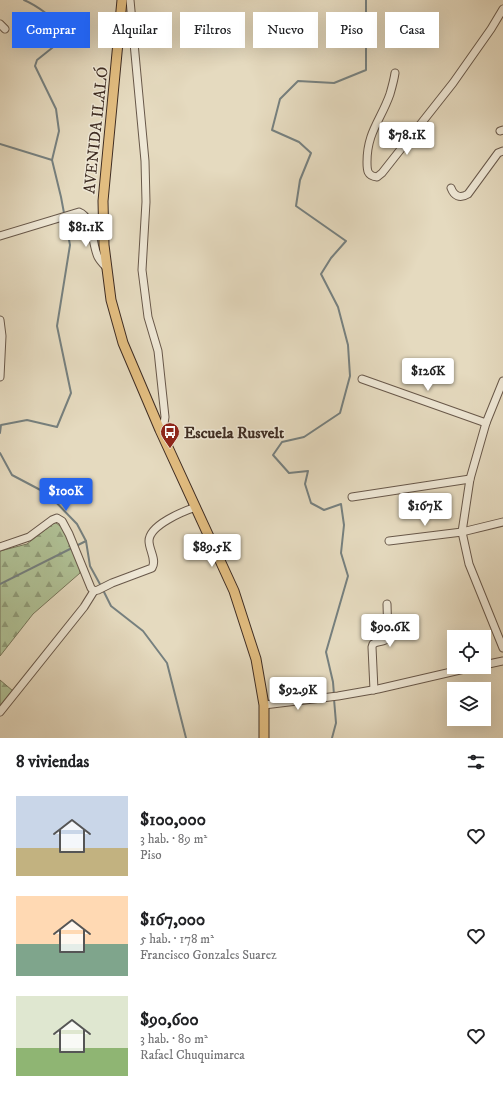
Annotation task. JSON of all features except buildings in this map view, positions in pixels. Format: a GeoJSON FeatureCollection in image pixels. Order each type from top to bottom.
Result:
{"type":"FeatureCollection","features":[{"type":"Feature","properties":{"kind":"main road","name":"AVENIDA ILALÓ"},"geometry":{"type":"LineString","coordinates":[[122,0],[103,201],[104,245],[111,300],[123,343],[160,430],[234,591],[256,659],[264,705],[264,738]]}},
{"type":"Feature","properties":{"kind":"street"},"geometry":{"type":"LineString","coordinates":[[130,0],[145,161],[146,202],[142,270],[148,317],[158,351],[165,417],[164,424],[160,430]]}},
{"type":"Feature","properties":{"kind":"street"},"geometry":{"type":"LineString","coordinates":[[395,73],[390,95],[371,134],[368,147],[367,171],[374,177],[377,177],[382,173],[437,104],[491,29],[503,9]]}},
{"type":"Feature","properties":{"kind":"street"},"geometry":{"type":"LineString","coordinates":[[451,188],[458,196],[468,194],[498,153],[503,151]]}},
{"type":"Feature","properties":{"kind":"street"},"geometry":{"type":"LineString","coordinates":[[0,236],[58,220],[79,212],[88,220],[98,256],[106,267]]}},
{"type":"Feature","properties":{"kind":"street"},"geometry":{"type":"LineString","coordinates":[[0,320],[2,336],[0,377]]}},
{"type":"Feature","properties":{"kind":"street"},"geometry":{"type":"LineString","coordinates":[[362,379],[486,423]]}},
{"type":"Feature","properties":{"kind":"street"},"geometry":{"type":"LineString","coordinates":[[503,381],[486,423],[470,479],[462,532],[469,564],[503,648]]}},
{"type":"Feature","properties":{"kind":"street"},"geometry":{"type":"LineString","coordinates":[[352,497],[470,479]]}},
{"type":"Feature","properties":{"kind":"street"},"geometry":{"type":"LineString","coordinates":[[0,712],[96,590],[152,568],[153,561],[149,541],[152,532],[170,518],[196,507]]}},
{"type":"Feature","properties":{"kind":"street"},"geometry":{"type":"LineString","coordinates":[[0,547],[29,537],[57,518],[62,521],[69,534],[91,588],[96,590]]}},
{"type":"Feature","properties":{"kind":"street"},"geometry":{"type":"LineString","coordinates":[[389,541],[462,532],[503,522]]}},
{"type":"Feature","properties":{"kind":"street"},"geometry":{"type":"LineString","coordinates":[[374,690],[372,647],[375,642],[388,638],[387,604]]}},
{"type":"Feature","properties":{"kind":"street"},"geometry":{"type":"LineString","coordinates":[[491,664],[503,661]]}},
{"type":"Feature","properties":{"kind":"street"},"geometry":{"type":"LineString","coordinates":[[264,705],[374,690],[447,673]]}},
{"type":"Feature","properties":{"kind":"green space"},"geometry":{"type":"Polygon","coordinates":[[[55,522],[70,534],[79,555],[80,573],[33,614],[0,656],[0,551],[27,544],[55,522]]]}},
{"type":"Feature","properties":{"kind":"green space"},"geometry":{"type":"Polygon","coordinates":[[[0,680],[13,691],[0,710],[0,680]]]}},
{"type":"Feature","properties":{"kind":"waterway"},"geometry":{"type":"LineString","coordinates":[[0,433],[1,425],[27,420],[57,427],[71,393],[57,326],[70,245],[52,160],[59,131],[56,109],[35,66],[37,60],[62,40],[63,30],[56,21],[34,5],[24,0]]}},
{"type":"Feature","properties":{"kind":"waterway"},"geometry":{"type":"LineString","coordinates":[[334,695],[333,682],[326,652],[348,576],[341,553],[344,525],[341,504],[324,510],[311,503],[305,484],[308,471],[289,473],[273,455],[282,442],[304,437],[340,413],[350,376],[348,345],[338,307],[321,274],[331,258],[346,241],[296,206],[300,180],[311,153],[299,142],[272,130],[280,99],[298,81],[334,83],[366,70],[366,0]]}},
{"type":"Feature","properties":{"kind":"waterway"},"geometry":{"type":"LineString","coordinates":[[0,144],[52,160]]}},
{"type":"Feature","properties":{"kind":"waterway"},"geometry":{"type":"LineString","coordinates":[[0,453],[12,475],[48,494],[77,524],[86,541],[90,566],[101,586]]}},
{"type":"Feature","properties":{"kind":"waterway"},"geometry":{"type":"LineString","coordinates":[[76,546],[86,541]]}},
{"type":"Feature","properties":{"kind":"waterway"},"geometry":{"type":"LineString","coordinates":[[0,584],[72,548]]}},
{"type":"Feature","properties":{"kind":"waterway"},"geometry":{"type":"LineString","coordinates":[[103,590],[111,606],[143,631],[167,663],[186,738]]}},
{"type":"Feature","properties":{"kind":"waterway"},"geometry":{"type":"LineString","coordinates":[[332,738],[336,723],[334,699]]}},
{"type":"Feature","properties":{"kind":"place","name":"Escuela Rusvelt"},"geometry":{"type":"Point","coordinates":[170,449]}}]}
